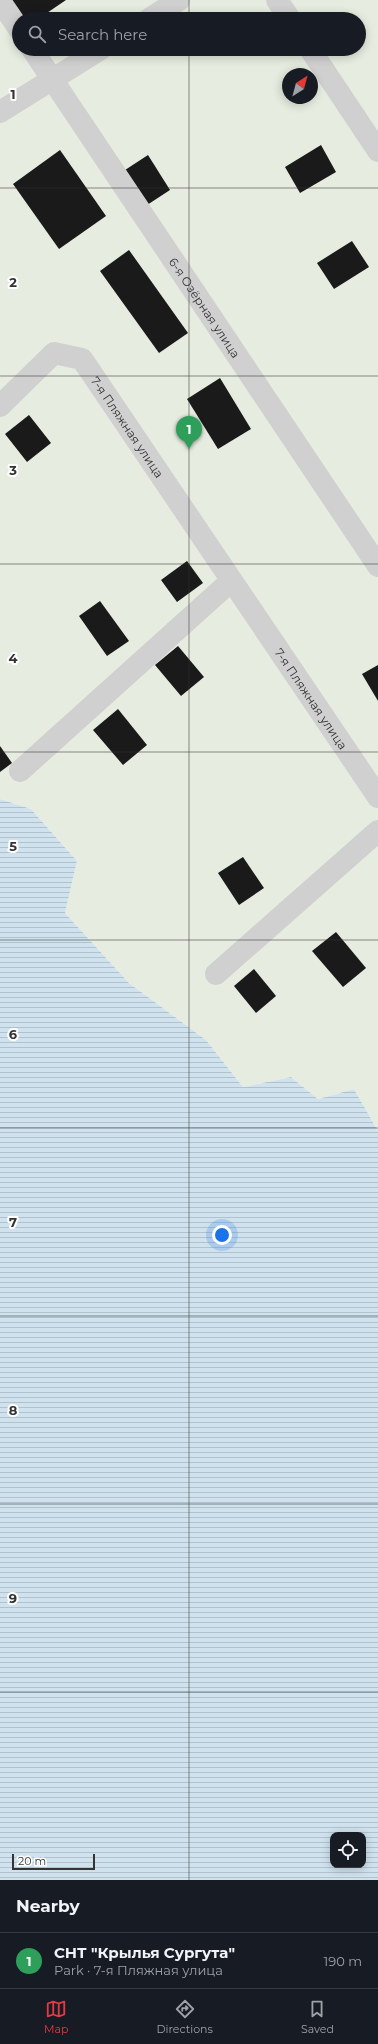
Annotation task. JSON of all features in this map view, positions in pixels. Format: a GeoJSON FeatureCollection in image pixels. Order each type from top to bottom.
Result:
{"type":"FeatureCollection","features":[{"type":"Feature","properties":{"kind":"street"},"geometry":{"type":"LineString","coordinates":[[160,12],[179,0]]}},
{"type":"Feature","properties":{"kind":"street"},"geometry":{"type":"LineString","coordinates":[[277,0],[285,12]]}},
{"type":"Feature","properties":{"kind":"street"},"geometry":{"type":"LineString","coordinates":[[0,1],[12,19]]}},
{"type":"Feature","properties":{"kind":"street","name":"6-я Озёрная улица"},"geometry":{"type":"LineString","coordinates":[[37,56],[378,566]]}},
{"type":"Feature","properties":{"kind":"street"},"geometry":{"type":"LineString","coordinates":[[0,112],[89,56]]}},
{"type":"Feature","properties":{"kind":"street"},"geometry":{"type":"LineString","coordinates":[[315,56],[378,152]]}},
{"type":"Feature","properties":{"kind":"street","name":"7-я Пляжная улица"},"geometry":{"type":"LineString","coordinates":[[0,406],[54,353],[82,359],[378,797]]}},
{"type":"Feature","properties":{"kind":"street"},"geometry":{"type":"LineString","coordinates":[[20,771],[231,581]]}},
{"type":"Feature","properties":{"kind":"street"},"geometry":{"type":"LineString","coordinates":[[216,974],[378,831]]}},
{"type":"Feature","properties":{"kind":"shaded area"},"geometry":{"type":"Polygon","coordinates":[[[0,0],[378,0],[378,1131],[354,1089],[318,1099],[291,1077],[243,1087],[206,1040],[129,983],[65,913],[77,861],[31,809],[0,799],[0,0]]]}},
{"type":"Feature","properties":{"kind":"water"},"geometry":{"type":"Polygon","coordinates":[[[0,799],[31,809],[77,861],[65,913],[129,983],[206,1040],[243,1087],[291,1077],[318,1099],[354,1089],[378,1131],[378,1880],[0,1880],[0,799]]]}},
{"type":"Feature","properties":{"kind":"building"},"geometry":{"type":"Polygon","coordinates":[[[6,0],[66,0],[48,12],[14,12],[6,0]]]}},
{"type":"Feature","properties":{"kind":"building"},"geometry":{"type":"Polygon","coordinates":[[[321,145],[336,172],[300,193],[285,167],[321,145]]]}},
{"type":"Feature","properties":{"kind":"building"},"geometry":{"type":"Polygon","coordinates":[[[60,150],[106,216],[59,249],[13,184],[60,150]]]}},
{"type":"Feature","properties":{"kind":"building"},"geometry":{"type":"Polygon","coordinates":[[[148,155],[170,190],[144,207],[122,172],[148,155]]]}},
{"type":"Feature","properties":{"kind":"building"},"geometry":{"type":"Polygon","coordinates":[[[352,241],[369,267],[334,289],[317,263],[352,241]]]}},
{"type":"Feature","properties":{"kind":"building"},"geometry":{"type":"Polygon","coordinates":[[[129,250],[188,333],[159,353],[100,271],[129,250]]]}},
{"type":"Feature","properties":{"kind":"building"},"geometry":{"type":"Polygon","coordinates":[[[220,378],[251,429],[218,449],[187,399],[220,378]]]}},
{"type":"Feature","properties":{"kind":"building"},"geometry":{"type":"Polygon","coordinates":[[[29,415],[51,443],[27,462],[5,434],[29,415]]]}},
{"type":"Feature","properties":{"kind":"building"},"geometry":{"type":"Polygon","coordinates":[[[187,561],[203,583],[177,602],[161,580],[187,561]]]}},
{"type":"Feature","properties":{"kind":"building"},"geometry":{"type":"Polygon","coordinates":[[[100,601],[129,641],[107,656],[79,616],[100,601]]]}},
{"type":"Feature","properties":{"kind":"building"},"geometry":{"type":"Polygon","coordinates":[[[178,646],[204,677],[181,696],[155,665],[178,646]]]}},
{"type":"Feature","properties":{"kind":"building"},"geometry":{"type":"Polygon","coordinates":[[[378,665],[378,701],[362,674],[378,665]]]}},
{"type":"Feature","properties":{"kind":"building"},"geometry":{"type":"Polygon","coordinates":[[[118,709],[147,745],[123,765],[93,730],[118,709]]]}},
{"type":"Feature","properties":{"kind":"building"},"geometry":{"type":"Polygon","coordinates":[[[0,746],[12,763],[0,772],[0,746]]]}},
{"type":"Feature","properties":{"kind":"building"},"geometry":{"type":"Polygon","coordinates":[[[243,857],[264,888],[239,905],[218,873],[243,857]]]}},
{"type":"Feature","properties":{"kind":"building"},"geometry":{"type":"Polygon","coordinates":[[[336,932],[366,968],[343,987],[312,951],[336,932]]]}},
{"type":"Feature","properties":{"kind":"building"},"geometry":{"type":"Polygon","coordinates":[[[254,969],[276,996],[256,1013],[234,986],[254,969]]]}},
{"type":"Feature","properties":{"kind":"place","name":"CНТ \"Крылья Сургута\""},"geometry":{"type":"Point","coordinates":[189,449]}}]}
